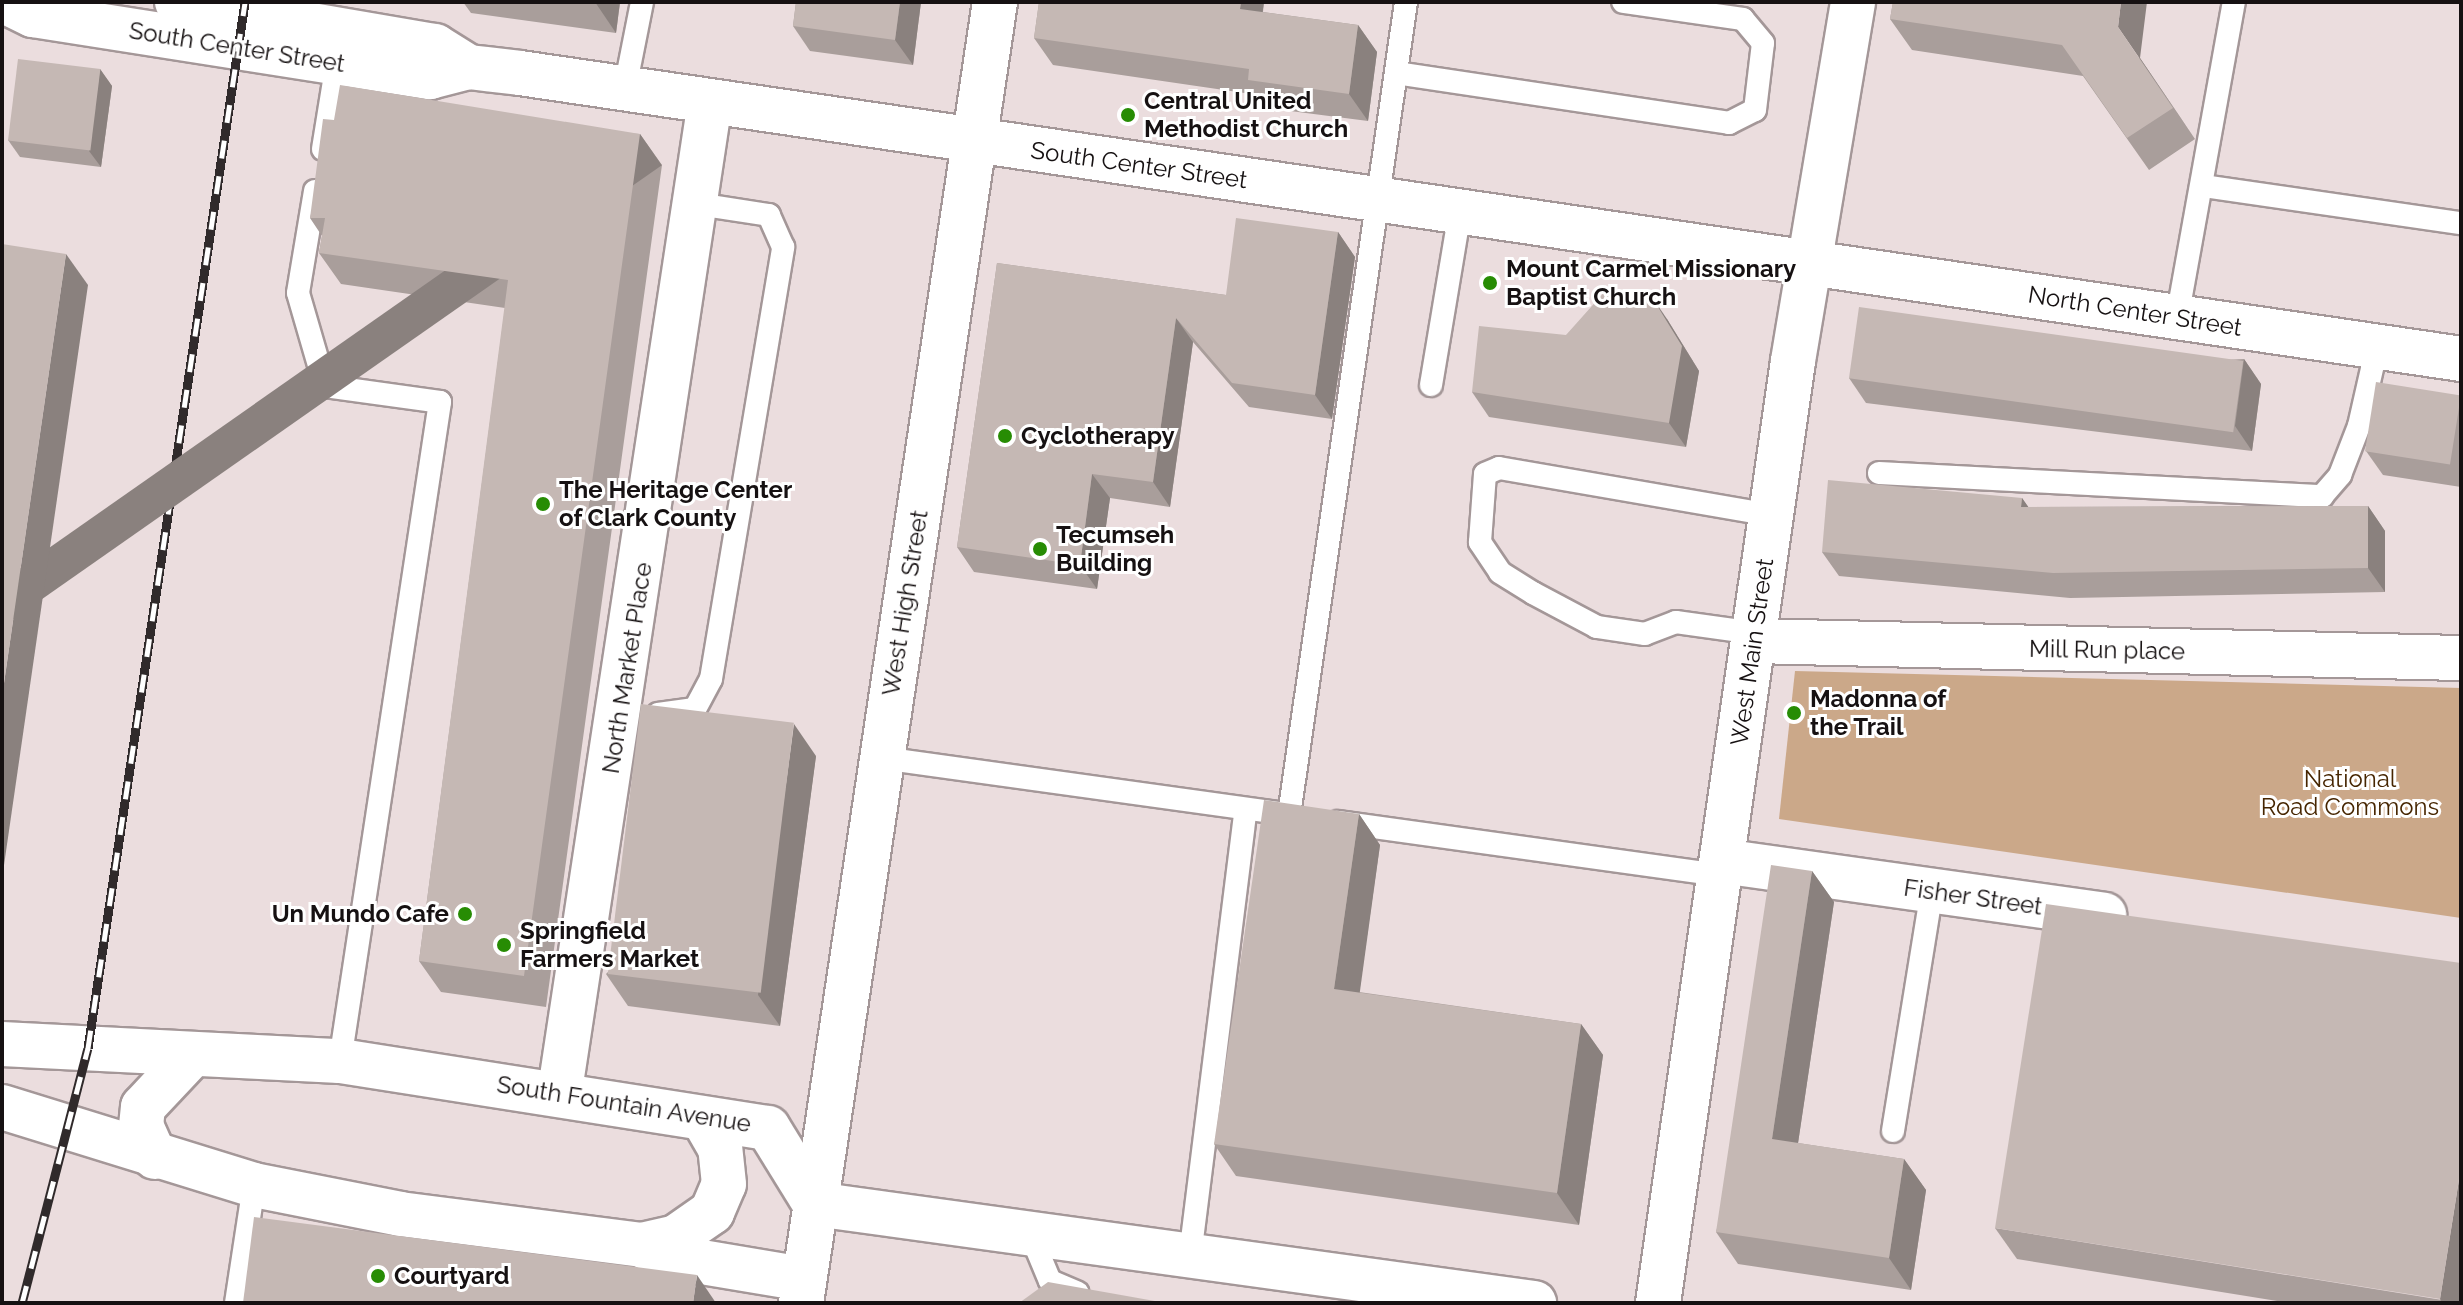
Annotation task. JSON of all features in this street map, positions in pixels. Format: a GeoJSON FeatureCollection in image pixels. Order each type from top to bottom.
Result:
{"type":"FeatureCollection","features":[{"type":"Feature","properties":{"kind":"street","name":"South Center Street"},"geometry":{"type":"LineString","coordinates":[[6,2],[33,15],[430,77],[469,67],[1810,261]]}},
{"type":"Feature","properties":{"kind":"street","name":"South Center Street"},"geometry":{"type":"LineString","coordinates":[[177,2],[316,13],[435,46],[469,67]]}},
{"type":"Feature","properties":{"kind":"street","name":"West High Street"},"geometry":{"type":"LineString","coordinates":[[802,1291],[995,2]]}},
{"type":"Feature","properties":{"kind":"street","name":"West Main Street"},"geometry":{"type":"LineString","coordinates":[[1658,1303],[1771,515],[1853,2]]}},
{"type":"Feature","properties":{"kind":"street","name":"North Market Place"},"geometry":{"type":"LineString","coordinates":[[560,1090],[621,708],[710,102]]}},
{"type":"Feature","properties":{"kind":"street","name":"North Center Street"},"geometry":{"type":"LineString","coordinates":[[1810,261],[2461,359]]}},
{"type":"Feature","properties":{"kind":"street","name":"Mill Run place"},"geometry":{"type":"LineString","coordinates":[[1754,637],[2461,658]]}},
{"type":"Feature","properties":{"kind":"street","name":"Fisher Street"},"geometry":{"type":"LineString","coordinates":[[1721,868],[1932,891],[2140,920]]}},
{"type":"Feature","properties":{"kind":"street","name":"South Fountain Avenue"},"geometry":{"type":"LineString","coordinates":[[2,1044],[189,1058],[340,1061],[560,1090],[703,1119],[768,1128],[815,1204]]}},
{"type":"Feature","properties":{"kind":"street"},"geometry":{"type":"LineString","coordinates":[[155,1157],[141,1126],[143,1107],[189,1058]]}},
{"type":"Feature","properties":{"kind":"street"},"geometry":{"type":"LineString","coordinates":[[2,1107],[155,1157],[254,1185],[400,1214],[642,1245],[676,1237],[712,1212],[724,1184],[720,1148],[703,1119]]}},
{"type":"Feature","properties":{"kind":"street"},"geometry":{"type":"LineString","coordinates":[[815,1204],[1534,1303]]}},
{"type":"Feature","properties":{"kind":"street"},"geometry":{"type":"LineString","coordinates":[[642,1245],[660,1255],[802,1291]]}},
{"type":"Feature","properties":{"kind":"lane"},"geometry":{"type":"LineString","coordinates":[[625,88],[642,2]]}},
{"type":"Feature","properties":{"kind":"lane"},"geometry":{"type":"LineString","coordinates":[[1289,815],[1406,2]]}},
{"type":"Feature","properties":{"kind":"lane"},"geometry":{"type":"LineString","coordinates":[[1396,73],[1729,123],[1755,110],[1763,43],[1743,19],[1623,2]]}},
{"type":"Feature","properties":{"kind":"lane"},"geometry":{"type":"LineString","coordinates":[[2177,318],[2234,2]]}},
{"type":"Feature","properties":{"kind":"lane"},"geometry":{"type":"LineString","coordinates":[[337,63],[298,293],[306,336],[325,386],[440,402],[340,1061]]}},
{"type":"Feature","properties":{"kind":"lane"},"geometry":{"type":"LineString","coordinates":[[2203,186],[2461,223]]}},
{"type":"Feature","properties":{"kind":"lane"},"geometry":{"type":"LineString","coordinates":[[621,708],[656,714],[695,709],[711,679],[783,247],[769,215],[697,204]]}},
{"type":"Feature","properties":{"kind":"lane"},"geometry":{"type":"LineString","coordinates":[[1431,385],[1460,212]]}},
{"type":"Feature","properties":{"kind":"lane"},"geometry":{"type":"LineString","coordinates":[[1879,473],[2322,496],[2340,475],[2359,426],[2377,347]]}},
{"type":"Feature","properties":{"kind":"lane"},"geometry":{"type":"LineString","coordinates":[[1754,637],[1676,622],[1645,634],[1597,627],[1533,593],[1500,572],[1480,542],[1485,474],[1499,468],[1771,515]]}},
{"type":"Feature","properties":{"kind":"lane"},"geometry":{"type":"LineString","coordinates":[[882,758],[1289,815],[1721,868]]}},
{"type":"Feature","properties":{"kind":"lane"},"geometry":{"type":"LineString","coordinates":[[1190,1256],[1246,809]]}},
{"type":"Feature","properties":{"kind":"lane"},"geometry":{"type":"LineString","coordinates":[[1893,1131],[1932,891]]}},
{"type":"Feature","properties":{"kind":"lane"},"geometry":{"type":"LineString","coordinates":[[236,1303],[254,1185]]}},
{"type":"Feature","properties":{"kind":"lane"},"geometry":{"type":"LineString","coordinates":[[1030,1233],[1050,1281],[1102,1296]]}},
{"type":"Feature","properties":{"kind":"green space","name":"National Road Commons"},"geometry":{"type":"Polygon","coordinates":[[[1795,671],[2461,688],[2461,918],[1779,819],[1795,671]]]}},
{"type":"Feature","properties":{"kind":"building"},"geometry":{"type":"Polygon","coordinates":[[[796,2],[900,2],[895,40],[793,26],[796,2]]]}},
{"type":"Feature","properties":{"kind":"building"},"geometry":{"type":"Polygon","coordinates":[[[1039,2],[1241,2],[1240,9],[1358,25],[1349,94],[1248,80],[1249,69],[1034,38],[1039,2]]]}},
{"type":"Feature","properties":{"kind":"building"},"geometry":{"type":"Polygon","coordinates":[[[1893,2],[2121,2],[2118,27],[2173,108],[2127,138],[2062,45],[1890,19],[1893,2]]]}},
{"type":"Feature","properties":{"kind":"building"},"geometry":{"type":"Polygon","coordinates":[[[18,59],[100,69],[90,151],[8,140],[18,59]]]}},
{"type":"Feature","properties":{"kind":"building"},"geometry":{"type":"Polygon","coordinates":[[[340,85],[640,134],[524,976],[419,961],[508,280],[319,253],[325,218],[310,218],[323,119],[334,120],[340,85]]]}},
{"type":"Feature","properties":{"kind":"building"},"geometry":{"type":"Polygon","coordinates":[[[1236,218],[1338,232],[1315,395],[1232,383],[1176,318],[1153,482],[1092,474],[1080,565],[957,547],[997,263],[1226,295],[1236,218]]]}},
{"type":"Feature","properties":{"kind":"building"},"geometry":{"type":"Polygon","coordinates":[[[2,244],[66,254],[2,697],[2,244]]]}},
{"type":"Feature","properties":{"kind":"building"},"geometry":{"type":"Polygon","coordinates":[[[1608,288],[1650,294],[1682,346],[1669,423],[1472,392],[1479,326],[1566,335],[1608,288]]]}},
{"type":"Feature","properties":{"kind":"building"},"geometry":{"type":"Polygon","coordinates":[[[1859,307],[2243,361],[2233,432],[1849,378],[1859,307]]]}},
{"type":"Feature","properties":{"kind":"building"},"geometry":{"type":"Polygon","coordinates":[[[2376,382],[2461,395],[2450,465],[2365,451],[2376,382]]]}},
{"type":"Feature","properties":{"kind":"building"},"geometry":{"type":"Polygon","coordinates":[[[1828,480],[2022,498],[2021,507],[2368,506],[2368,568],[2053,573],[1822,552],[1828,480]]]}},
{"type":"Feature","properties":{"kind":"building"},"geometry":{"type":"Polygon","coordinates":[[[641,704],[794,723],[761,993],[608,974],[641,704]]]}},
{"type":"Feature","properties":{"kind":"building"},"geometry":{"type":"Polygon","coordinates":[[[1264,800],[1359,814],[1334,989],[1581,1024],[1557,1193],[1214,1144],[1264,800]]]}},
{"type":"Feature","properties":{"kind":"building"},"geometry":{"type":"Polygon","coordinates":[[[1771,865],[1812,871],[1772,1139],[1904,1159],[1889,1258],[1716,1232],[1771,865]]]}},
{"type":"Feature","properties":{"kind":"building"},"geometry":{"type":"Polygon","coordinates":[[[2046,904],[2461,963],[2461,1167],[2440,1299],[1995,1228],[2046,904]]]}},
{"type":"Feature","properties":{"kind":"building"},"geometry":{"type":"Polygon","coordinates":[[[254,1217],[697,1275],[693,1303],[243,1303],[254,1217]]]}},
{"type":"Feature","properties":{"kind":"building"},"geometry":{"type":"Polygon","coordinates":[[[1048,1282],[1166,1303],[1019,1303],[1048,1282]]]}},
{"type":"Feature","properties":{"kind":"railway"},"geometry":{"type":"LineString","coordinates":[[22,1303],[88,1048],[245,2]]}},
{"type":"Feature","properties":{"kind":"place","name":"Central United Methodist Church"},"geometry":{"type":"Point","coordinates":[1128,115]}},
{"type":"Feature","properties":{"kind":"place","name":"Mount Carmel Missionary Baptist Church"},"geometry":{"type":"Point","coordinates":[1490,283]}},
{"type":"Feature","properties":{"kind":"place","name":"Cyclotherapy"},"geometry":{"type":"Point","coordinates":[1005,436]}},
{"type":"Feature","properties":{"kind":"place","name":"The Heritage Center of Clark County"},"geometry":{"type":"Point","coordinates":[543,504]}},
{"type":"Feature","properties":{"kind":"place","name":"Tecumseh Building"},"geometry":{"type":"Point","coordinates":[1040,549]}},
{"type":"Feature","properties":{"kind":"place","name":"Madonna of the Trail"},"geometry":{"type":"Point","coordinates":[1794,713]}},
{"type":"Feature","properties":{"kind":"place","name":"Un Mundo Cafe"},"geometry":{"type":"Point","coordinates":[465,914]}},
{"type":"Feature","properties":{"kind":"place","name":"Springfield Farmers Market"},"geometry":{"type":"Point","coordinates":[504,945]}},
{"type":"Feature","properties":{"kind":"place","name":"Courtyard"},"geometry":{"type":"Point","coordinates":[378,1276]}}]}
